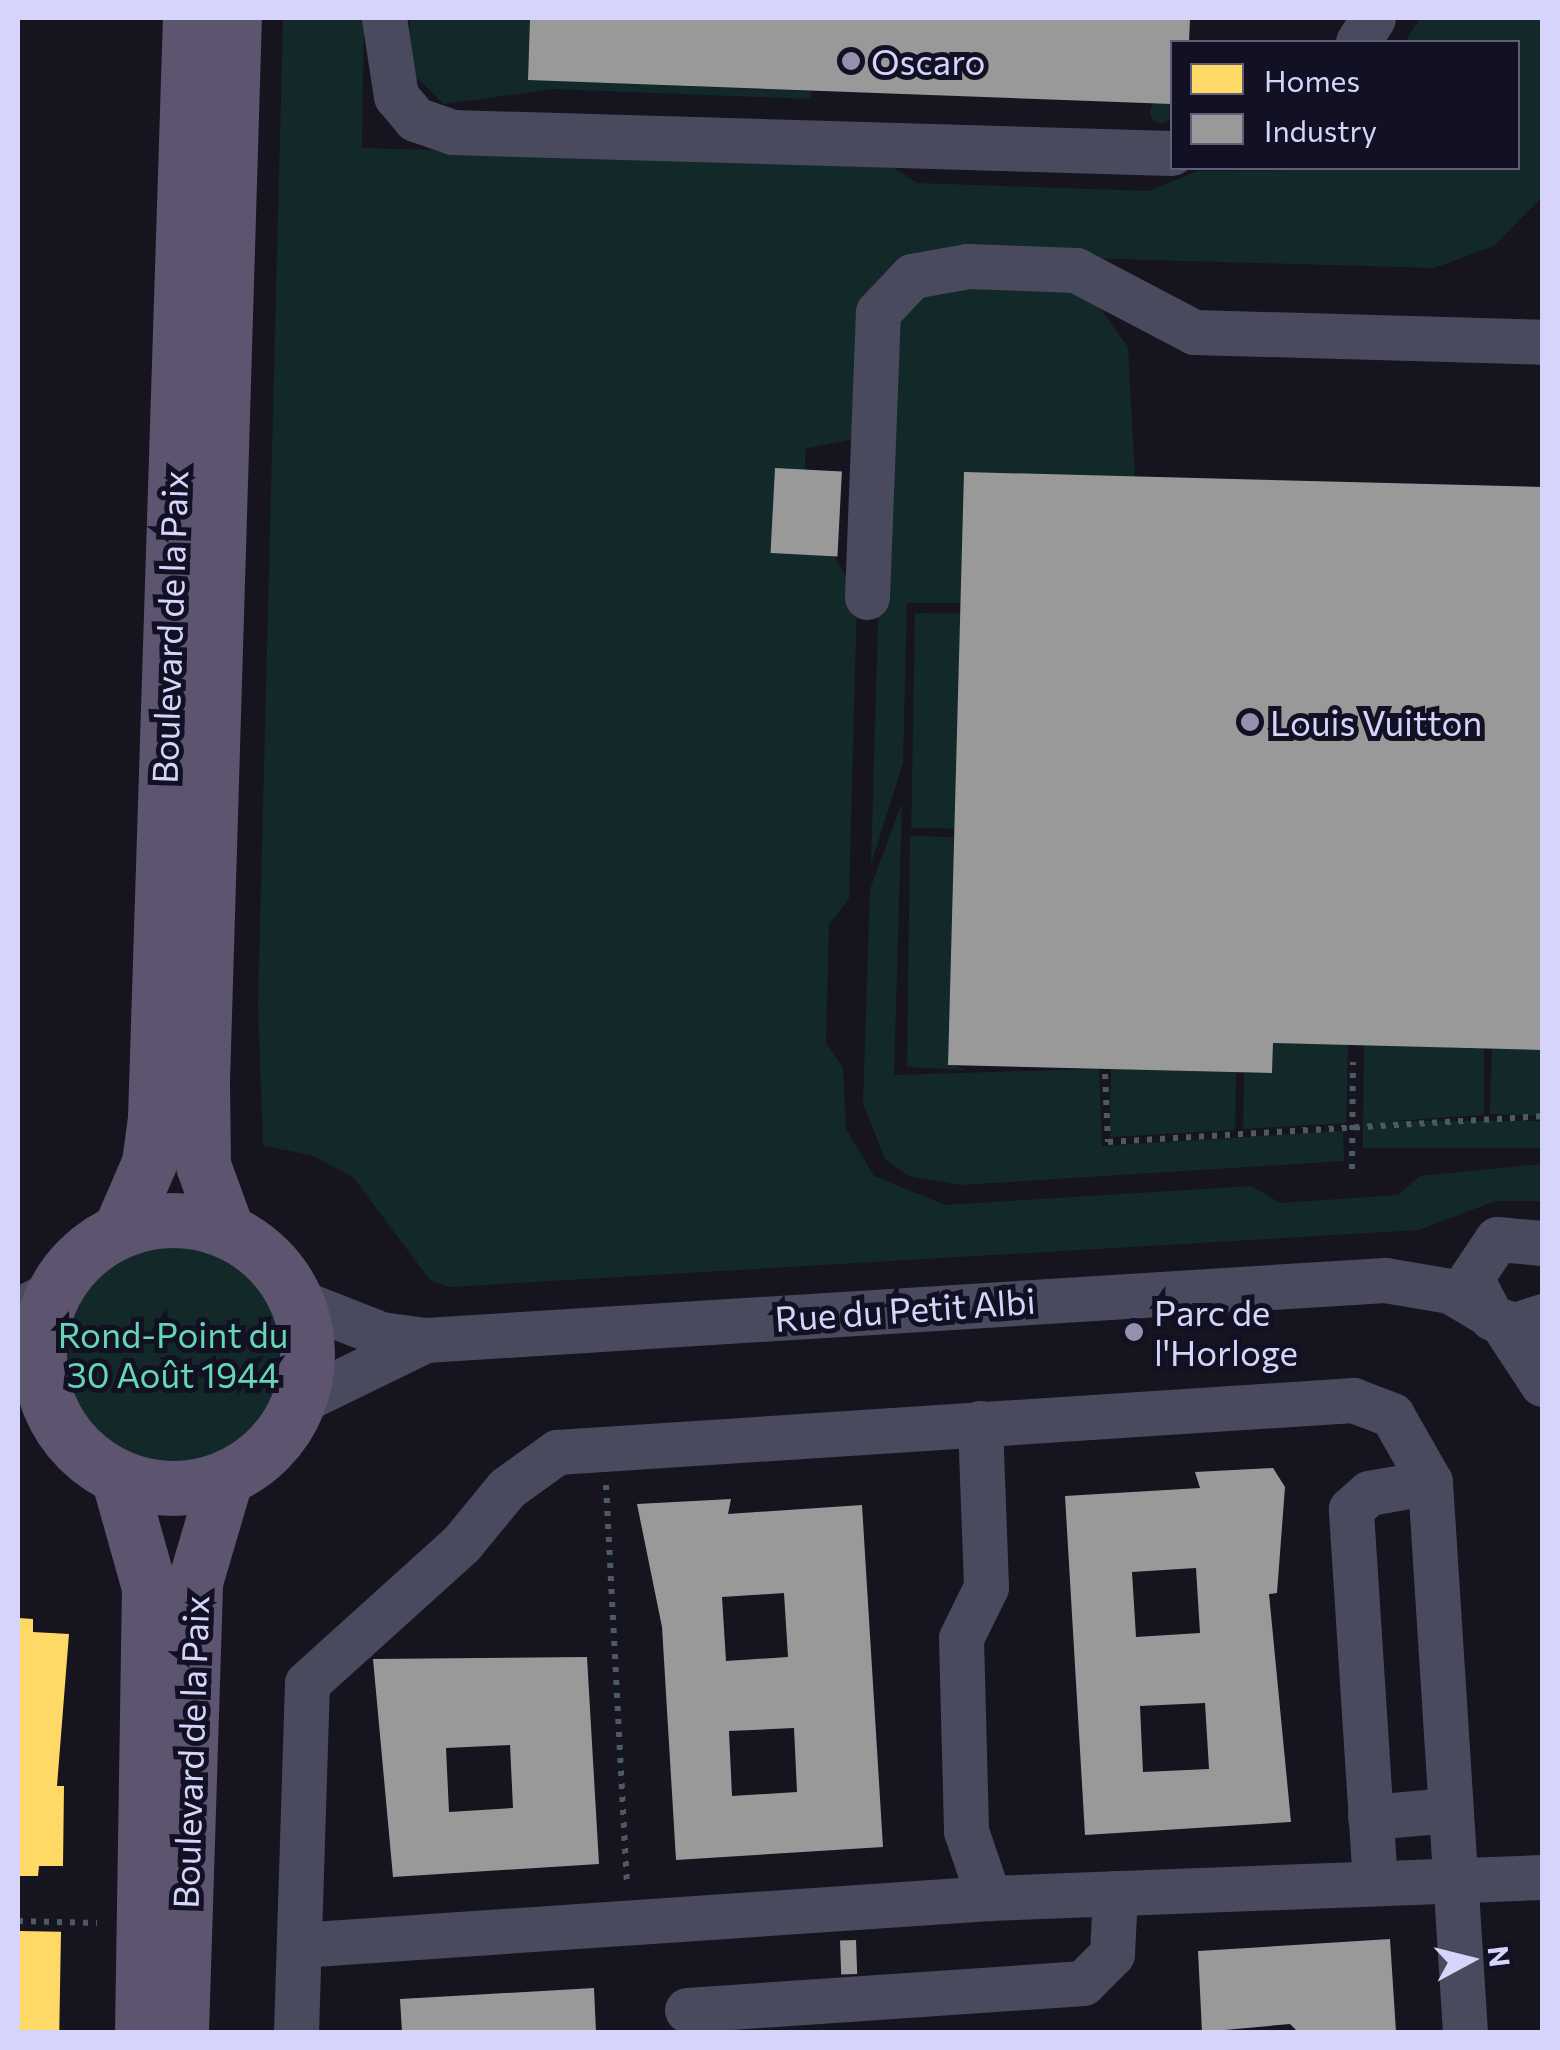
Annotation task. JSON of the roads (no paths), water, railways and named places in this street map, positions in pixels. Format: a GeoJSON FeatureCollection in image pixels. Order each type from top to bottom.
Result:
{"type":"FeatureCollection","features":[{"type":"Feature","properties":{"kind":"main road","name":"Boulevard de la Paix"},"geometry":{"type":"LineString","coordinates":[[120,1230],[149,1163],[155,1118],[190,18]]}},
{"type":"Feature","properties":{"kind":"main road","name":"Boulevard de la Paix"},"geometry":{"type":"LineString","coordinates":[[227,1230],[203,1164],[202,1081],[234,18]]}},
{"type":"Feature","properties":{"kind":"main road"},"geometry":{"type":"LineString","coordinates":[[182,1219],[227,1230],[264,1254],[296,1301],[307,1351],[298,1402],[270,1447],[226,1477],[172,1488],[118,1477],[70,1442],[30,1382],[40,1333],[35,1301],[88,1249],[120,1230],[182,1219]]}},
{"type":"Feature","properties":{"kind":"main road","name":"Boulevard de la Paix"},"geometry":{"type":"LineString","coordinates":[[118,1477],[149,1597],[142,2032]]}},
{"type":"Feature","properties":{"kind":"main road","name":"Boulevard de la Paix"},"geometry":{"type":"LineString","coordinates":[[181,2032],[194,1582],[226,1477]]}},
{"type":"Feature","properties":{"kind":"street"},"geometry":{"type":"LineString","coordinates":[[384,18],[396,96],[415,119],[452,132],[1170,153]]}},
{"type":"Feature","properties":{"kind":"street"},"geometry":{"type":"LineString","coordinates":[[1359,40],[1372,18]]}},
{"type":"Feature","properties":{"kind":"street"},"geometry":{"type":"LineString","coordinates":[[867,597],[878,312],[912,276],[968,266],[1076,270],[1194,332],[1542,342]]}},
{"type":"Feature","properties":{"kind":"street","name":"Rue du Petit Albi"},"geometry":{"type":"LineString","coordinates":[[1385,1280],[1509,1235],[1542,1243]]}},
{"type":"Feature","properties":{"kind":"street"},"geometry":{"type":"LineString","coordinates":[[1486,1246],[1471,1278],[1509,1317],[1542,1384]]}},
{"type":"Feature","properties":{"kind":"street","name":"Rue du Petit Albi"},"geometry":{"type":"LineString","coordinates":[[296,1301],[382,1334],[425,1340],[1385,1280],[1450,1291],[1509,1317]]}},
{"type":"Feature","properties":{"kind":"street","name":"Rue du Petit Albi"},"geometry":{"type":"LineString","coordinates":[[298,1402],[425,1340]]}},
{"type":"Feature","properties":{"kind":"street"},"geometry":{"type":"LineString","coordinates":[[296,2032],[307,1683],[461,1544],[507,1488],[557,1452],[1353,1400],[1392,1415],[1430,1482],[1464,2032]]}},
{"type":"Feature","properties":{"kind":"street"},"geometry":{"type":"LineString","coordinates":[[980,1423],[986,1587],[962,1657],[966,1830],[989,1898]]}},
{"type":"Feature","properties":{"kind":"street"},"geometry":{"type":"LineString","coordinates":[[1375,1883],[1351,1509],[1369,1492],[1430,1482]]}},
{"type":"Feature","properties":{"kind":"street"},"geometry":{"type":"LineString","coordinates":[[1370,1817],[1450,1810]]}},
{"type":"Feature","properties":{"kind":"street"},"geometry":{"type":"LineString","coordinates":[[299,1945],[989,1898],[1542,1877]]}},
{"type":"Feature","properties":{"kind":"street"},"geometry":{"type":"LineString","coordinates":[[687,2010],[897,2014],[1083,1983],[1112,1954],[1116,1893]]}},
{"type":"Feature","properties":{"kind":"place","name":"Oscaro"},"geometry":{"type":"Point","coordinates":[851,61]}},
{"type":"Feature","properties":{"kind":"place","name":"Louis Vuitton"},"geometry":{"type":"Point","coordinates":[1250,722]}},
{"type":"Feature","properties":{"kind":"place","name":"Parc de l'Horloge"},"geometry":{"type":"Point","coordinates":[1134,1332]}},
{"type":"Feature","properties":{"kind":"park label","name":"Rond-Point du 30 Août 1944"},"geometry":{"type":"Point","coordinates":[173,1354]}}]}
